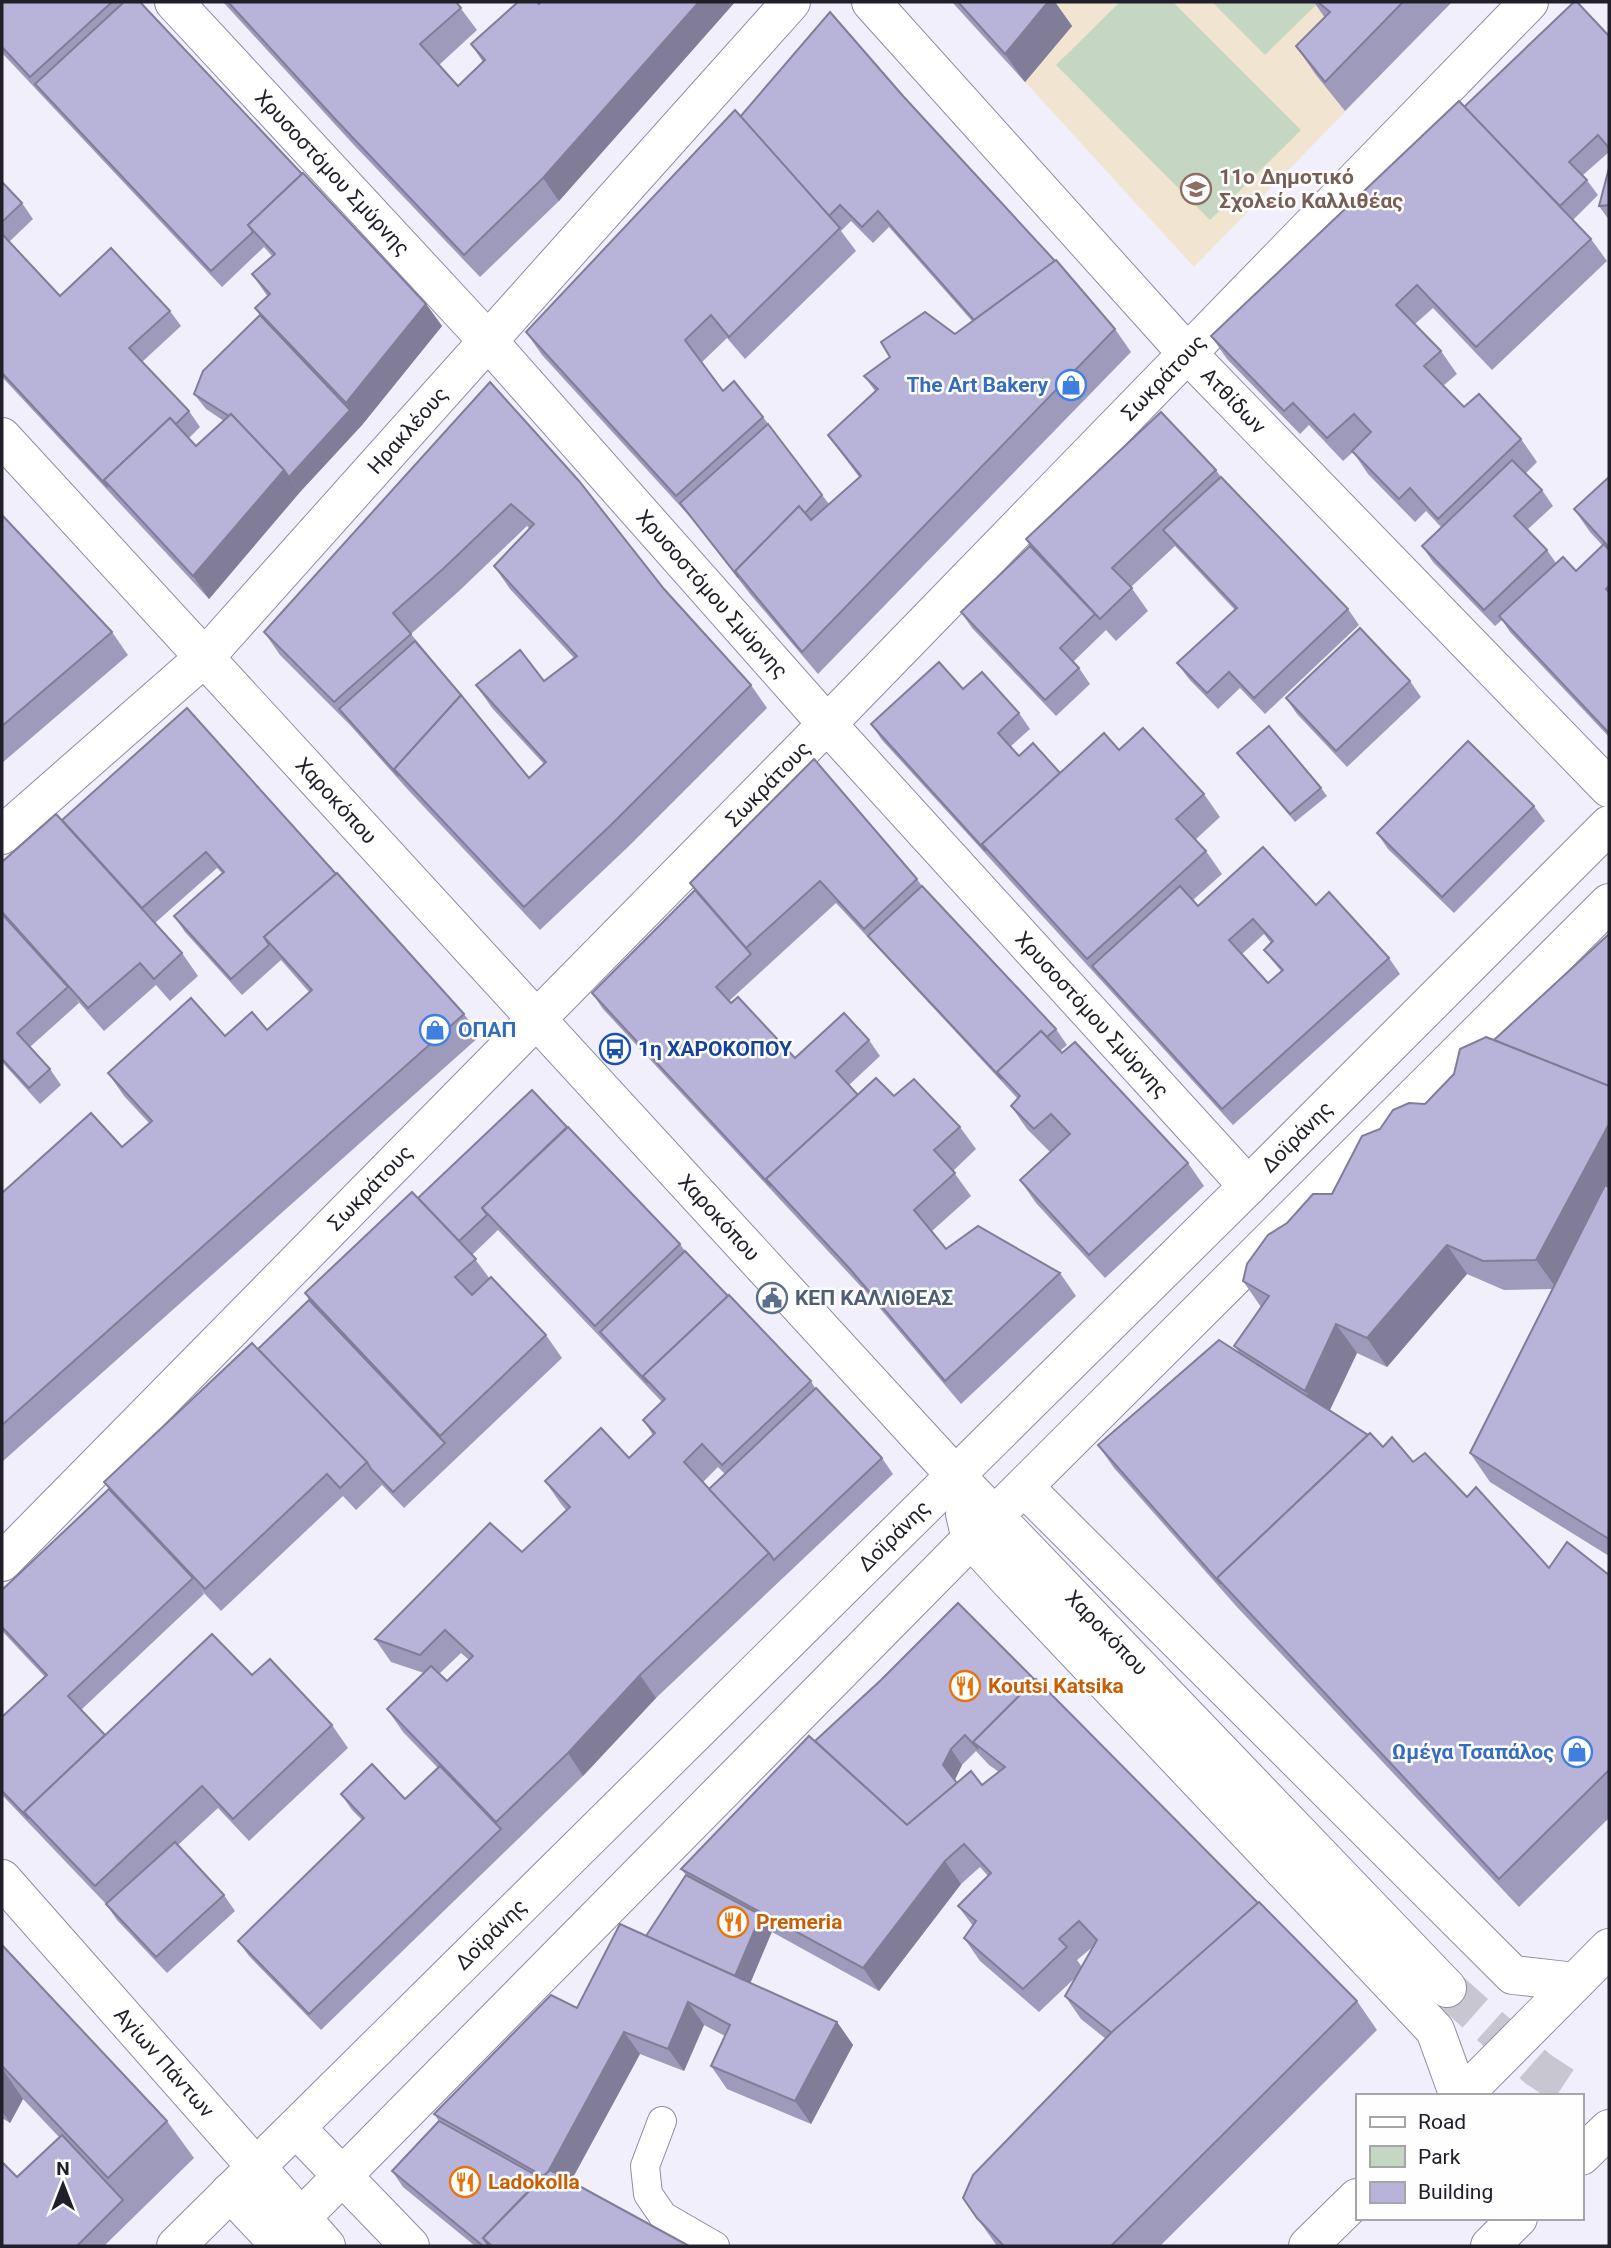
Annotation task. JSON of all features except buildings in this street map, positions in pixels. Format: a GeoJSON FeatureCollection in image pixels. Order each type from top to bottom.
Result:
{"type":"FeatureCollection","features":[{"type":"Feature","properties":{"kind":"main road","name":"Χρυσοστόμου Σμύρνης"},"geometry":{"type":"LineString","coordinates":[[174,2],[488,341],[827,724],[1248,1186]]}},
{"type":"Feature","properties":{"kind":"main road","name":"Ηρακλέους"},"geometry":{"type":"LineString","coordinates":[[2,835],[206,656],[791,2]]}},
{"type":"Feature","properties":{"kind":"main road","name":"Ατθίδων"},"geometry":{"type":"LineString","coordinates":[[871,2],[1186,352],[1609,788]]}},
{"type":"Feature","properties":{"kind":"main road","name":"Σωκράτους"},"geometry":{"type":"LineString","coordinates":[[2,1562],[827,724],[1529,2]]}},
{"type":"Feature","properties":{"kind":"main road","name":"Χαροκόπου"},"geometry":{"type":"LineString","coordinates":[[2,437],[206,656],[956,1476],[983,1527],[1435,2030],[1459,2094]]}},
{"type":"Feature","properties":{"kind":"main road","name":"Δοϊράνης"},"geometry":{"type":"LineString","coordinates":[[176,2246],[956,1476],[1609,825]]}},
{"type":"Feature","properties":{"kind":"main road"},"geometry":{"type":"LineString","coordinates":[[283,2238],[341,2176],[983,1527],[1609,903]]}},
{"type":"Feature","properties":{"kind":"main road"},"geometry":{"type":"LineString","coordinates":[[956,1476],[1024,1487],[1513,1975],[1575,1982]]}},
{"type":"Feature","properties":{"kind":"main road","name":"Χαροκόπου"},"geometry":{"type":"LineString","coordinates":[[983,1527],[1447,1988]]}},
{"type":"Feature","properties":{"kind":"main road","name":"Αγίων Πάντων"},"geometry":{"type":"LineString","coordinates":[[2,1880],[243,2180],[283,2238],[326,2246]]}},
{"type":"Feature","properties":{"kind":"main road"},"geometry":{"type":"LineString","coordinates":[[1462,2094],[1609,1948]]}},
{"type":"Feature","properties":{"kind":"main road"},"geometry":{"type":"LineString","coordinates":[[296,2128],[410,2246]]}},
{"type":"Feature","properties":{"kind":"main road"},"geometry":{"type":"LineString","coordinates":[[1583,2154],[1609,2129]]}},
{"type":"Feature","properties":{"kind":"main road"},"geometry":{"type":"LineString","coordinates":[[1308,2246],[1356,2199]]}},
{"type":"Feature","properties":{"kind":"main road"},"geometry":{"type":"LineString","coordinates":[[1490,2246],[1516,2220]]}},
{"type":"Feature","properties":{"kind":"lane"},"geometry":{"type":"LineString","coordinates":[[662,2121],[645,2166],[648,2194],[663,2216],[715,2246]]}},
{"type":"Feature","properties":{"kind":"shaded area","name":"11ο Δημοτικό Σχολείο Καλλιθέας"},"geometry":{"type":"Polygon","coordinates":[[[952,2],[1452,2],[1194,267],[952,2]]]}},
{"type":"Feature","properties":{"kind":"green space"},"geometry":{"type":"Polygon","coordinates":[[[1120,2],[1173,2],[1301,130],[1210,220],[1056,65],[1120,2]]]}},
{"type":"Feature","properties":{"kind":"green space"},"geometry":{"type":"Polygon","coordinates":[[[1212,2],[1319,2],[1265,55],[1212,2]]]}},
{"type":"Feature","properties":{"kind":"tunnel"},"geometry":{"type":"LineString","coordinates":[[1447,1988],[1538,2069],[1576,2094]]}},
{"type":"Feature","properties":{"kind":"place","name":"11ο Δημοτικό Σχολείο Καλλιθέας"},"geometry":{"type":"Point","coordinates":[1196,189]}},
{"type":"Feature","properties":{"kind":"place","name":"The Art Bakery"},"geometry":{"type":"Point","coordinates":[1071,385]}},
{"type":"Feature","properties":{"kind":"place","name":"ΟΠΑΠ"},"geometry":{"type":"Point","coordinates":[435,1030]}},
{"type":"Feature","properties":{"kind":"place","name":"1η ΧΑΡΟΚΟΠΟΥ"},"geometry":{"type":"Point","coordinates":[615,1049]}},
{"type":"Feature","properties":{"kind":"place","name":"ΚΕΠ ΚΑΛΛΙΘΕΑΣ"},"geometry":{"type":"Point","coordinates":[772,1298]}},
{"type":"Feature","properties":{"kind":"place","name":"Koutsi Katsika"},"geometry":{"type":"Point","coordinates":[965,1686]}},
{"type":"Feature","properties":{"kind":"place","name":"Ωμέγα Τσαπάλος"},"geometry":{"type":"Point","coordinates":[1577,1752]}},
{"type":"Feature","properties":{"kind":"place","name":"Premeria"},"geometry":{"type":"Point","coordinates":[733,1922]}},
{"type":"Feature","properties":{"kind":"place","name":"Ladokolla"},"geometry":{"type":"Point","coordinates":[465,2182]}}]}
